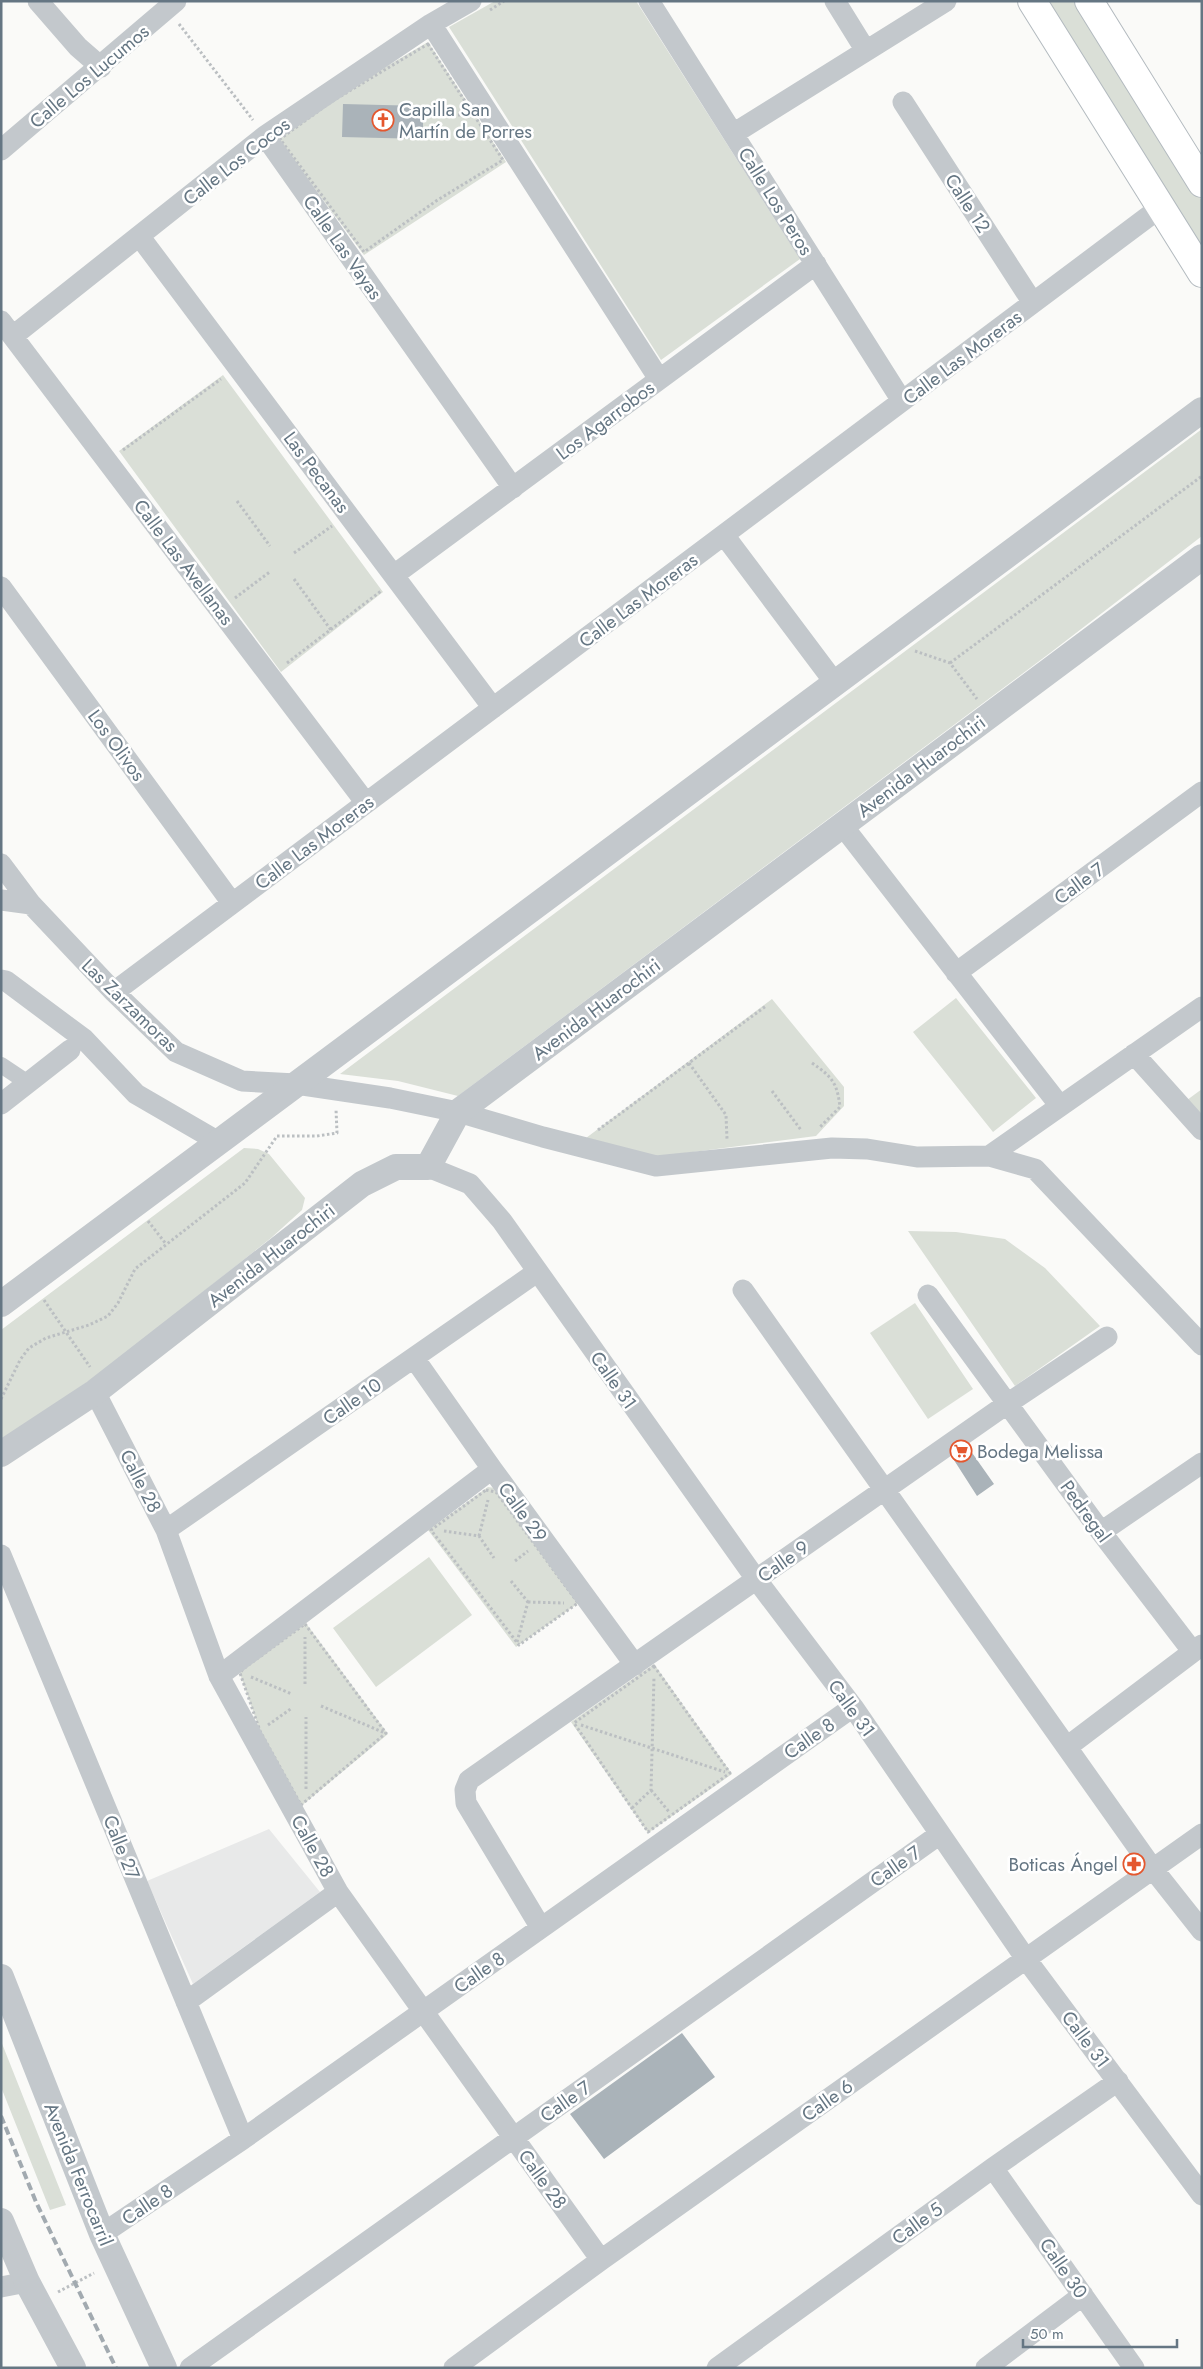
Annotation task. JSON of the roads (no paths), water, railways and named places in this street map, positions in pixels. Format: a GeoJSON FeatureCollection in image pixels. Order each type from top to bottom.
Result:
{"type":"FeatureCollection","features":[{"type":"Feature","properties":{"kind":"main road"},"geometry":{"type":"LineString","coordinates":[[1032,1],[1162,206],[1202,273]]}},
{"type":"Feature","properties":{"kind":"main road"},"geometry":{"type":"LineString","coordinates":[[1089,1],[1202,183]]}},
{"type":"Feature","properties":{"kind":"street"},"geometry":{"type":"LineString","coordinates":[[38,1],[78,46],[101,67]]}},
{"type":"Feature","properties":{"kind":"street","name":"Calle Los Cocos"},"geometry":{"type":"LineString","coordinates":[[7,328],[140,237],[265,136],[431,24],[471,1]]}},
{"type":"Feature","properties":{"kind":"street","name":"Calle Los Peros"},"geometry":{"type":"LineString","coordinates":[[649,1],[902,401]]}},
{"type":"Feature","properties":{"kind":"street"},"geometry":{"type":"LineString","coordinates":[[835,1],[866,50]]}},
{"type":"Feature","properties":{"kind":"street"},"geometry":{"type":"LineString","coordinates":[[733,134],[946,1]]}},
{"type":"Feature","properties":{"kind":"street","name":"Calle Los Lucumos"},"geometry":{"type":"LineString","coordinates":[[1,150],[172,6]]}},
{"type":"Feature","properties":{"kind":"street"},"geometry":{"type":"LineString","coordinates":[[431,24],[659,379]]}},
{"type":"Feature","properties":{"kind":"street","name":"Calle 12"},"geometry":{"type":"LineString","coordinates":[[903,102],[1033,303]]}},
{"type":"Feature","properties":{"kind":"street","name":"Calle Las Vayas"},"geometry":{"type":"LineString","coordinates":[[265,136],[513,488]]}},
{"type":"Feature","properties":{"kind":"street","name":"Calle Las Moreras"},"geometry":{"type":"LineString","coordinates":[[114,992],[1162,206]]}},
{"type":"Feature","properties":{"kind":"street","name":"Las Pecanas"},"geometry":{"type":"LineString","coordinates":[[140,237],[388,584],[493,708]]}},
{"type":"Feature","properties":{"kind":"street","name":"Los Agarrobos"},"geometry":{"type":"LineString","coordinates":[[388,584],[513,488],[816,264]]}},
{"type":"Feature","properties":{"kind":"street","name":"Calle Las Avellanas"},"geometry":{"type":"LineString","coordinates":[[7,328],[366,803]]}},
{"type":"Feature","properties":{"kind":"street"},"geometry":{"type":"LineString","coordinates":[[1,1304],[217,1141],[1202,410]]}},
{"type":"Feature","properties":{"kind":"street"},"geometry":{"type":"LineString","coordinates":[[724,535],[835,683]]}},
{"type":"Feature","properties":{"kind":"street","name":"Avenida Huarochiri"},"geometry":{"type":"LineString","coordinates":[[1,1454],[99,1389],[362,1184],[396,1167],[428,1167],[458,1112],[1202,557]]}},
{"type":"Feature","properties":{"kind":"street","name":"Los Olivos"},"geometry":{"type":"LineString","coordinates":[[1,587],[232,903]]}},
{"type":"Feature","properties":{"kind":"street","name":"Calle 7"},"geometry":{"type":"LineString","coordinates":[[956,973],[1202,792]]}},
{"type":"Feature","properties":{"kind":"street"},"geometry":{"type":"LineString","coordinates":[[842,825],[1060,1106]]}},
{"type":"Feature","properties":{"kind":"street","name":"Las Zarzamoras"},"geometry":{"type":"LineString","coordinates":[[1,864],[31,904],[114,992],[176,1052],[242,1081],[296,1084],[390,1098],[458,1112],[543,1137],[656,1166],[832,1148],[867,1149],[917,1157],[989,1156],[1035,1168],[1202,1345]]}},
{"type":"Feature","properties":{"kind":"street"},"geometry":{"type":"LineString","coordinates":[[1,900],[31,904]]}},
{"type":"Feature","properties":{"kind":"street"},"geometry":{"type":"LineString","coordinates":[[1,980],[6,981],[84,1039],[136,1094],[217,1141]]}},
{"type":"Feature","properties":{"kind":"street"},"geometry":{"type":"LineString","coordinates":[[989,1156],[1202,1007]]}},
{"type":"Feature","properties":{"kind":"street"},"geometry":{"type":"LineString","coordinates":[[1,1104],[70,1050]]}},
{"type":"Feature","properties":{"kind":"street"},"geometry":{"type":"LineString","coordinates":[[1134,1054],[1202,1130]]}},
{"type":"Feature","properties":{"kind":"street"},"geometry":{"type":"LineString","coordinates":[[1,1065],[28,1083]]}},
{"type":"Feature","properties":{"kind":"street","name":"Calle 31"},"geometry":{"type":"LineString","coordinates":[[428,1167],[470,1184],[502,1222],[756,1579],[853,1707],[1026,1959],[1200,2188]]}},
{"type":"Feature","properties":{"kind":"street","name":"Calle 10"},"geometry":{"type":"LineString","coordinates":[[166,1530],[537,1272]]}},
{"type":"Feature","properties":{"kind":"street"},"geometry":{"type":"LineString","coordinates":[[743,1290],[1153,1869],[1202,1930]]}},
{"type":"Feature","properties":{"kind":"street","name":"Pedregal"},"geometry":{"type":"LineString","coordinates":[[928,1295],[1101,1532],[1197,1649]]}},
{"type":"Feature","properties":{"kind":"street","name":"Calle 9"},"geometry":{"type":"LineString","coordinates":[[541,1928],[466,1803],[465,1790],[468,1780],[645,1662],[756,1579],[1007,1404],[1107,1338]]}},
{"type":"Feature","properties":{"kind":"street","name":"Calle 29"},"geometry":{"type":"LineString","coordinates":[[414,1358],[492,1480],[645,1662]]}},
{"type":"Feature","properties":{"kind":"street","name":"Calle 28"},"geometry":{"type":"LineString","coordinates":[[99,1389],[166,1530],[219,1676],[338,1892],[601,2260]]}},
{"type":"Feature","properties":{"kind":"street"},"geometry":{"type":"LineString","coordinates":[[1101,1532],[1202,1463]]}},
{"type":"Feature","properties":{"kind":"street"},"geometry":{"type":"LineString","coordinates":[[219,1676],[492,1480]]}},
{"type":"Feature","properties":{"kind":"street","name":"Calle 27"},"geometry":{"type":"LineString","coordinates":[[1,1555],[243,2139]]}},
{"type":"Feature","properties":{"kind":"street"},"geometry":{"type":"LineString","coordinates":[[1067,1746],[1197,1649]]}},
{"type":"Feature","properties":{"kind":"street","name":"Calle 8"},"geometry":{"type":"LineString","coordinates":[[102,2234],[243,2139],[853,1707]]}},
{"type":"Feature","properties":{"kind":"street","name":"Calle 7"},"geometry":{"type":"LineString","coordinates":[[190,2368],[940,1834]]}},
{"type":"Feature","properties":{"kind":"street","name":"Calle 6"},"geometry":{"type":"LineString","coordinates":[[454,2368],[601,2260],[1202,1834]]}},
{"type":"Feature","properties":{"kind":"street"},"geometry":{"type":"LineString","coordinates":[[186,2002],[338,1892]]}},
{"type":"Feature","properties":{"kind":"street","name":"Avenida Ferrocarril"},"geometry":{"type":"LineString","coordinates":[[1,1978],[102,2234],[164,2368]]}},
{"type":"Feature","properties":{"kind":"street","name":"Calle 5"},"geometry":{"type":"LineString","coordinates":[[717,2368],[993,2168],[1118,2081]]}},
{"type":"Feature","properties":{"kind":"street","name":"Calle 30"},"geometry":{"type":"LineString","coordinates":[[993,2168],[1134,2368]]}},
{"type":"Feature","properties":{"kind":"street"},"geometry":{"type":"LineString","coordinates":[[1,2221],[33,2292],[74,2368]]}},
{"type":"Feature","properties":{"kind":"street"},"geometry":{"type":"LineString","coordinates":[[1,2288],[33,2292]]}},
{"type":"Feature","properties":{"kind":"street"},"geometry":{"type":"LineString","coordinates":[[986,2368],[1083,2295]]}},
{"type":"Feature","properties":{"kind":"railway"},"geometry":{"type":"LineString","coordinates":[[1,2116],[36,2202],[116,2368]]}},
{"type":"Feature","properties":{"kind":"place","name":"Capilla San Martín de Porres"},"geometry":{"type":"Point","coordinates":[383,120]}},
{"type":"Feature","properties":{"kind":"place","name":"Bodega Melissa"},"geometry":{"type":"Point","coordinates":[961,1451]}},
{"type":"Feature","properties":{"kind":"place","name":"Boticas Ángel"},"geometry":{"type":"Point","coordinates":[1134,1864]}}]}
